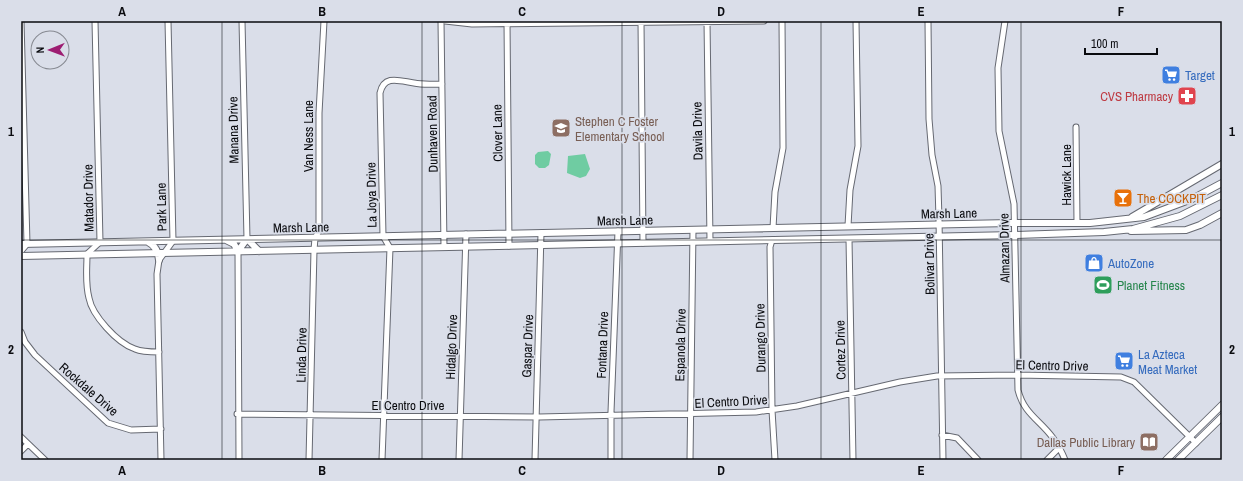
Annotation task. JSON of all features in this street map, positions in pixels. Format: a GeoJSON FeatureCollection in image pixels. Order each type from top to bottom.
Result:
{"type":"FeatureCollection","features":[{"type":"Feature","properties":{"kind":"main road"},"geometry":{"type":"LineString","coordinates":[[1132,217],[1222,164]]}},
{"type":"Feature","properties":{"kind":"main road","name":"Marsh Lane"},"geometry":{"type":"LineString","coordinates":[[24,244],[939,224],[1077,223],[1116,221],[1132,217],[1144,217],[1176,206],[1222,183]]}},
{"type":"Feature","properties":{"kind":"main road","name":"Marsh Lane"},"geometry":{"type":"LineString","coordinates":[[21,256],[939,237],[1126,230],[1180,216],[1222,195]]}},
{"type":"Feature","properties":{"kind":"main road"},"geometry":{"type":"LineString","coordinates":[[1126,230],[1137,232],[1186,230],[1200,226],[1222,213]]}},
{"type":"Feature","properties":{"kind":"main road"},"geometry":{"type":"LineString","coordinates":[[1077,223],[1077,232]]}},
{"type":"Feature","properties":{"kind":"main road"},"geometry":{"type":"LineString","coordinates":[[848,226],[849,239]]}},
{"type":"Feature","properties":{"kind":"main road"},"geometry":{"type":"LineString","coordinates":[[772,228],[772,240]]}},
{"type":"Feature","properties":{"kind":"main road"},"geometry":{"type":"LineString","coordinates":[[226,240],[234,244],[238,251],[247,239],[259,251]]}},
{"type":"Feature","properties":{"kind":"main road"},"geometry":{"type":"LineString","coordinates":[[148,241],[154,245],[158,253],[159,260]]}},
{"type":"Feature","properties":{"kind":"main road"},"geometry":{"type":"LineString","coordinates":[[173,241],[179,250],[184,252]]}},
{"type":"Feature","properties":{"kind":"main road"},"geometry":{"type":"LineString","coordinates":[[100,242],[104,249],[111,254]]}},
{"type":"Feature","properties":{"kind":"main road"},"geometry":{"type":"LineString","coordinates":[[74,243],[86,254]]}},
{"type":"Feature","properties":{"kind":"main road"},"geometry":{"type":"LineString","coordinates":[[1166,460],[1222,405]]}},
{"type":"Feature","properties":{"kind":"main road"},"geometry":{"type":"LineString","coordinates":[[1178,460],[1222,417]]}},
{"type":"Feature","properties":{"kind":"street"},"geometry":{"type":"LineString","coordinates":[[21,21],[24,244],[21,251]]}},
{"type":"Feature","properties":{"kind":"street","name":"Matador Drive"},"geometry":{"type":"LineString","coordinates":[[86,254],[100,242],[95,21]]}},
{"type":"Feature","properties":{"kind":"street","name":"Park Lane"},"geometry":{"type":"LineString","coordinates":[[159,260],[166,253],[173,241],[168,21]]}},
{"type":"Feature","properties":{"kind":"street","name":"Manana Drive"},"geometry":{"type":"LineString","coordinates":[[242,21],[247,239]]}},
{"type":"Feature","properties":{"kind":"street","name":"Van Ness Lane"},"geometry":{"type":"LineString","coordinates":[[314,250],[319,230],[319,113],[324,21]]}},
{"type":"Feature","properties":{"kind":"street","name":"Dunhaven Road"},"geometry":{"type":"LineString","coordinates":[[442,21],[444,247]]}},
{"type":"Feature","properties":{"kind":"street"},"geometry":{"type":"LineString","coordinates":[[445,21],[472,24],[507,22],[764,21]]}},
{"type":"Feature","properties":{"kind":"street","name":"Davila Drive"},"geometry":{"type":"LineString","coordinates":[[707,21],[710,242]]}},
{"type":"Feature","properties":{"kind":"street"},"geometry":{"type":"LineString","coordinates":[[772,228],[775,192],[783,148],[782,21]]}},
{"type":"Feature","properties":{"kind":"street"},"geometry":{"type":"LineString","coordinates":[[848,226],[850,190],[858,146],[856,21]]}},
{"type":"Feature","properties":{"kind":"street","name":"Bolivar Drive"},"geometry":{"type":"LineString","coordinates":[[928,21],[929,120],[932,155],[938,186],[943,460]]}},
{"type":"Feature","properties":{"kind":"street","name":"Almazan Drive"},"geometry":{"type":"LineString","coordinates":[[1005,21],[998,68],[999,130],[1003,155],[1013,192],[1015,223],[1018,390],[1026,409],[1053,437],[1065,460]]}},
{"type":"Feature","properties":{"kind":"street","name":"Clover Lane"},"geometry":{"type":"LineString","coordinates":[[507,22],[509,246]]}},
{"type":"Feature","properties":{"kind":"street"},"geometry":{"type":"LineString","coordinates":[[641,22],[643,243]]}},
{"type":"Feature","properties":{"kind":"street","name":"La Joya Drive"},"geometry":{"type":"LineString","coordinates":[[390,248],[382,236],[381,88],[388,80],[396,79],[426,85],[442,84]]}},
{"type":"Feature","properties":{"kind":"street","name":"Hawick Lane"},"geometry":{"type":"LineString","coordinates":[[1076,127],[1077,223]]}},
{"type":"Feature","properties":{"kind":"street","name":"Espanola Drive"},"geometry":{"type":"LineString","coordinates":[[690,460],[689,414],[693,230]]}},
{"type":"Feature","properties":{"kind":"street","name":"Fontana Drive"},"geometry":{"type":"LineString","coordinates":[[611,460],[611,416],[618,231]]}},
{"type":"Feature","properties":{"kind":"street","name":"Gaspar Drive"},"geometry":{"type":"LineString","coordinates":[[535,460],[535,417],[542,245],[541,233]]}},
{"type":"Feature","properties":{"kind":"street","name":"Hidalgo Drive"},"geometry":{"type":"LineString","coordinates":[[459,460],[459,416],[466,234]]}},
{"type":"Feature","properties":{"kind":"street","name":"Cortez Drive"},"geometry":{"type":"LineString","coordinates":[[849,239],[853,460]]}},
{"type":"Feature","properties":{"kind":"street","name":"Durango Drive"},"geometry":{"type":"LineString","coordinates":[[772,240],[770,247],[772,410],[775,460]]}},
{"type":"Feature","properties":{"kind":"street"},"geometry":{"type":"LineString","coordinates":[[382,460],[390,248]]}},
{"type":"Feature","properties":{"kind":"street","name":"Linda Drive"},"geometry":{"type":"LineString","coordinates":[[309,460],[314,250]]}},
{"type":"Feature","properties":{"kind":"street"},"geometry":{"type":"LineString","coordinates":[[238,251],[237,414],[239,460]]}},
{"type":"Feature","properties":{"kind":"street"},"geometry":{"type":"LineString","coordinates":[[86,254],[87,286],[91,305],[96,315],[121,340],[133,349],[159,352]]}},
{"type":"Feature","properties":{"kind":"street"},"geometry":{"type":"LineString","coordinates":[[159,260],[157,274],[162,460]]}},
{"type":"Feature","properties":{"kind":"street","name":"Rockdale Drive"},"geometry":{"type":"LineString","coordinates":[[21,332],[25,342],[34,355],[103,420],[126,429],[161,429]]}},
{"type":"Feature","properties":{"kind":"street","name":"El Centro Drive"},"geometry":{"type":"LineString","coordinates":[[237,414],[535,417],[689,414],[772,410],[852,394],[910,380],[942,376],[1017,375],[1121,377],[1130,379],[1196,443]]}},
{"type":"Feature","properties":{"kind":"street"},"geometry":{"type":"LineString","coordinates":[[942,435],[957,438],[978,460]]}},
{"type":"Feature","properties":{"kind":"street"},"geometry":{"type":"LineString","coordinates":[[21,436],[45,460]]}},
{"type":"Feature","properties":{"kind":"street"},"geometry":{"type":"LineString","coordinates":[[21,451],[28,444]]}},
{"type":"Feature","properties":{"kind":"street"},"geometry":{"type":"LineString","coordinates":[[1047,460],[1059,448]]}},
{"type":"Feature","properties":{"kind":"green space"},"geometry":{"type":"Polygon","coordinates":[[[548,151],[551,154],[549,165],[545,168],[539,168],[535,164],[535,155],[538,152],[548,151]]]}},
{"type":"Feature","properties":{"kind":"green space"},"geometry":{"type":"Polygon","coordinates":[[[585,154],[590,169],[586,176],[580,178],[567,173],[568,156],[585,154]]]}},
{"type":"Feature","properties":{"kind":"place","name":"Target"},"geometry":{"type":"Point","coordinates":[1171,75]}},
{"type":"Feature","properties":{"kind":"place","name":"CVS Pharmacy"},"geometry":{"type":"Point","coordinates":[1187,96]}},
{"type":"Feature","properties":{"kind":"place","name":"Stephen C Foster Elementary School"},"geometry":{"type":"Point","coordinates":[561,128]}},
{"type":"Feature","properties":{"kind":"place","name":"The COCKPIT"},"geometry":{"type":"Point","coordinates":[1123,198]}},
{"type":"Feature","properties":{"kind":"place","name":"AutoZone"},"geometry":{"type":"Point","coordinates":[1094,263]}},
{"type":"Feature","properties":{"kind":"place","name":"Planet Fitness"},"geometry":{"type":"Point","coordinates":[1103,285]}},
{"type":"Feature","properties":{"kind":"place","name":"La Azteca Meat Market"},"geometry":{"type":"Point","coordinates":[1124,361]}},
{"type":"Feature","properties":{"kind":"place","name":"Dallas Public Library"},"geometry":{"type":"Point","coordinates":[1149,442]}}]}
